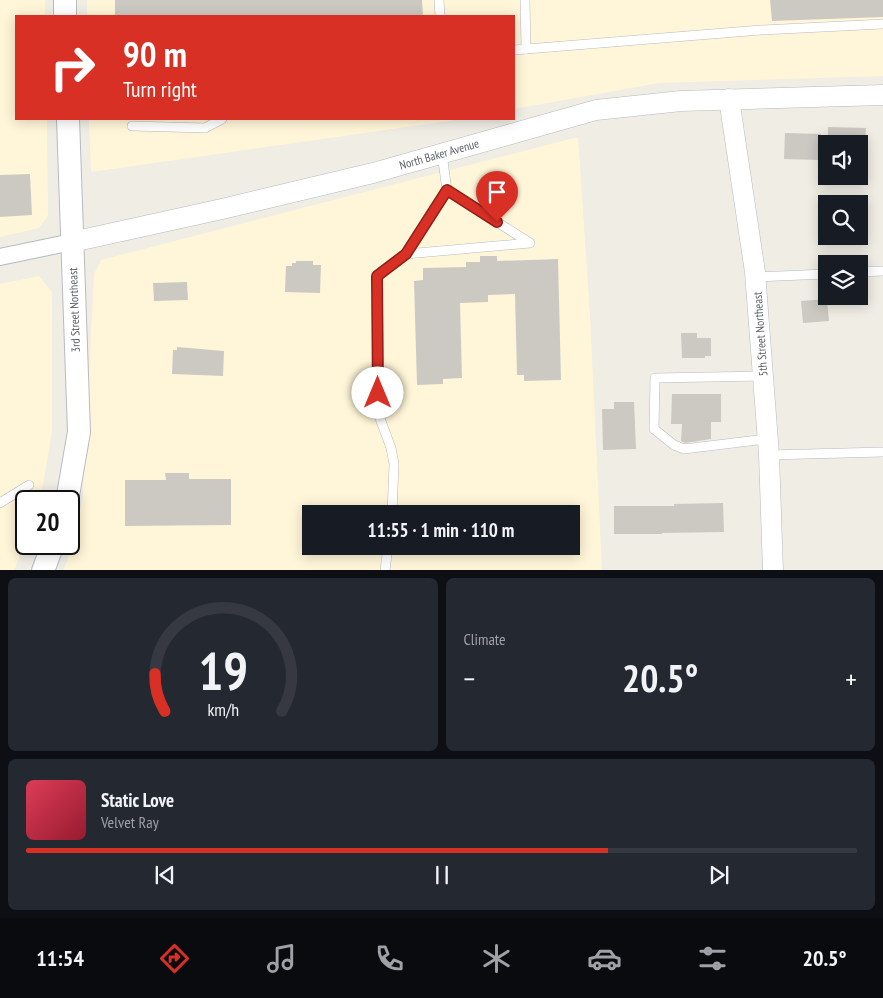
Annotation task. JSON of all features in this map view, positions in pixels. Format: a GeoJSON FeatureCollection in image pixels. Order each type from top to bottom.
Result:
{"type":"FeatureCollection","features":[{"type":"Feature","properties":{"kind":"main road"},"geometry":{"type":"LineString","coordinates":[[65,0],[65,15]]}},
{"type":"Feature","properties":{"kind":"main road","name":"3rd Street Northeast"},"geometry":{"type":"LineString","coordinates":[[68,120],[79,432],[69,490]]}},
{"type":"Feature","properties":{"kind":"main road"},"geometry":{"type":"LineString","coordinates":[[43,570],[49,555]]}},
{"type":"Feature","properties":{"kind":"street","name":"North Baker Avenue"},"geometry":{"type":"LineString","coordinates":[[0,257],[222,209],[373,173],[596,110],[681,101],[883,95]]}},
{"type":"Feature","properties":{"kind":"street","name":"5th Street Northeast"},"geometry":{"type":"LineString","coordinates":[[729,99],[756,277],[768,447],[773,570]]}},
{"type":"Feature","properties":{"kind":"lane"},"geometry":{"type":"LineString","coordinates":[[439,0],[440,15]]}},
{"type":"Feature","properties":{"kind":"lane"},"geometry":{"type":"LineString","coordinates":[[525,0],[526,49]]}},
{"type":"Feature","properties":{"kind":"lane"},"geometry":{"type":"LineString","coordinates":[[515,50],[761,30],[883,24]]}},
{"type":"Feature","properties":{"kind":"lane"},"geometry":{"type":"LineString","coordinates":[[132,126],[205,128],[220,120]]}},
{"type":"Feature","properties":{"kind":"lane"},"geometry":{"type":"LineString","coordinates":[[392,505],[394,464],[391,448],[378,412],[377,276],[406,254],[447,190],[442,154]]}},
{"type":"Feature","properties":{"kind":"lane"},"geometry":{"type":"LineString","coordinates":[[406,254],[530,243],[447,190]]}},
{"type":"Feature","properties":{"kind":"lane"},"geometry":{"type":"LineString","coordinates":[[868,272],[883,271]]}},
{"type":"Feature","properties":{"kind":"lane"},"geometry":{"type":"LineString","coordinates":[[756,277],[818,274]]}},
{"type":"Feature","properties":{"kind":"lane"},"geometry":{"type":"LineString","coordinates":[[763,376],[655,378],[654,429],[674,445],[684,449],[768,447],[883,452]]}},
{"type":"Feature","properties":{"kind":"lane"},"geometry":{"type":"LineString","coordinates":[[0,503],[29,486]]}},
{"type":"Feature","properties":{"kind":"lane"},"geometry":{"type":"LineString","coordinates":[[385,570],[387,555]]}},
{"type":"Feature","properties":{"kind":"shaded area"},"geometry":{"type":"Polygon","coordinates":[[[0,0],[45,0],[45,15],[15,15],[15,120],[47,120],[48,216],[39,228],[0,237],[0,0]]]}},
{"type":"Feature","properties":{"kind":"shaded area"},"geometry":{"type":"Polygon","coordinates":[[[87,0],[883,0],[883,76],[659,83],[515,109],[515,15],[87,15],[87,0]]]}},
{"type":"Feature","properties":{"kind":"shaded area"},"geometry":{"type":"Polygon","coordinates":[[[89,120],[455,120],[91,172],[89,120]]]}},
{"type":"Feature","properties":{"kind":"shaded area"},"geometry":{"type":"Polygon","coordinates":[[[578,137],[590,315],[602,570],[63,570],[68,555],[80,555],[80,509],[83,497],[94,274],[101,260],[578,137]]]}},
{"type":"Feature","properties":{"kind":"shaded area"},"geometry":{"type":"Polygon","coordinates":[[[39,276],[52,292],[52,432],[42,490],[15,490],[15,555],[20,555],[14,570],[0,570],[0,284],[39,276]]]}},
{"type":"Feature","properties":{"kind":"building"},"geometry":{"type":"Polygon","coordinates":[[[115,0],[422,0],[423,15],[115,15],[115,0]]]}},
{"type":"Feature","properties":{"kind":"building"},"geometry":{"type":"Polygon","coordinates":[[[770,0],[883,0],[883,17],[772,21],[770,0]]]}},
{"type":"Feature","properties":{"kind":"building"},"geometry":{"type":"Polygon","coordinates":[[[828,127],[866,128],[866,135],[828,135],[828,127]]]}},
{"type":"Feature","properties":{"kind":"building"},"geometry":{"type":"Polygon","coordinates":[[[785,133],[821,134],[818,135],[818,160],[784,159],[785,133]]]}},
{"type":"Feature","properties":{"kind":"building"},"geometry":{"type":"Polygon","coordinates":[[[30,174],[32,215],[0,217],[0,175],[30,174]]]}},
{"type":"Feature","properties":{"kind":"building"},"geometry":{"type":"Polygon","coordinates":[[[480,256],[497,256],[497,261],[558,259],[561,380],[524,381],[524,375],[517,375],[515,294],[488,295],[488,302],[460,303],[462,378],[443,379],[443,384],[417,385],[414,281],[423,280],[423,268],[466,267],[466,262],[480,262],[480,256]]]}},
{"type":"Feature","properties":{"kind":"building"},"geometry":{"type":"Polygon","coordinates":[[[296,261],[313,261],[313,265],[321,265],[320,293],[285,292],[286,266],[292,266],[292,263],[296,263],[296,261]]]}},
{"type":"Feature","properties":{"kind":"building"},"geometry":{"type":"Polygon","coordinates":[[[187,282],[188,300],[154,301],[153,283],[187,282]]]}},
{"type":"Feature","properties":{"kind":"building"},"geometry":{"type":"Polygon","coordinates":[[[818,300],[818,305],[828,305],[829,321],[803,323],[801,301],[818,300]]]}},
{"type":"Feature","properties":{"kind":"building"},"geometry":{"type":"Polygon","coordinates":[[[681,333],[697,333],[697,338],[711,338],[711,356],[705,356],[705,358],[682,358],[681,333]]]}},
{"type":"Feature","properties":{"kind":"building"},"geometry":{"type":"Polygon","coordinates":[[[177,347],[224,351],[223,376],[172,374],[173,350],[177,350],[177,347]]]}},
{"type":"Feature","properties":{"kind":"building"},"geometry":{"type":"Polygon","coordinates":[[[672,394],[721,394],[721,422],[711,422],[711,439],[685,443],[681,441],[682,424],[671,424],[672,394]]]}},
{"type":"Feature","properties":{"kind":"building"},"geometry":{"type":"Polygon","coordinates":[[[614,402],[634,402],[636,449],[603,450],[602,409],[614,409],[614,402]]]}},
{"type":"Feature","properties":{"kind":"building"},"geometry":{"type":"Polygon","coordinates":[[[165,473],[189,473],[189,479],[231,479],[231,525],[125,526],[125,480],[166,480],[165,473]]]}},
{"type":"Feature","properties":{"kind":"building"},"geometry":{"type":"Polygon","coordinates":[[[723,503],[724,532],[614,534],[614,506],[674,506],[674,504],[723,503]]]}},
{"type":"Feature","properties":{"kind":"route"},"geometry":{"type":"LineString","coordinates":[[378,393],[377,276],[406,254],[447,190],[497,222]]}}]}
